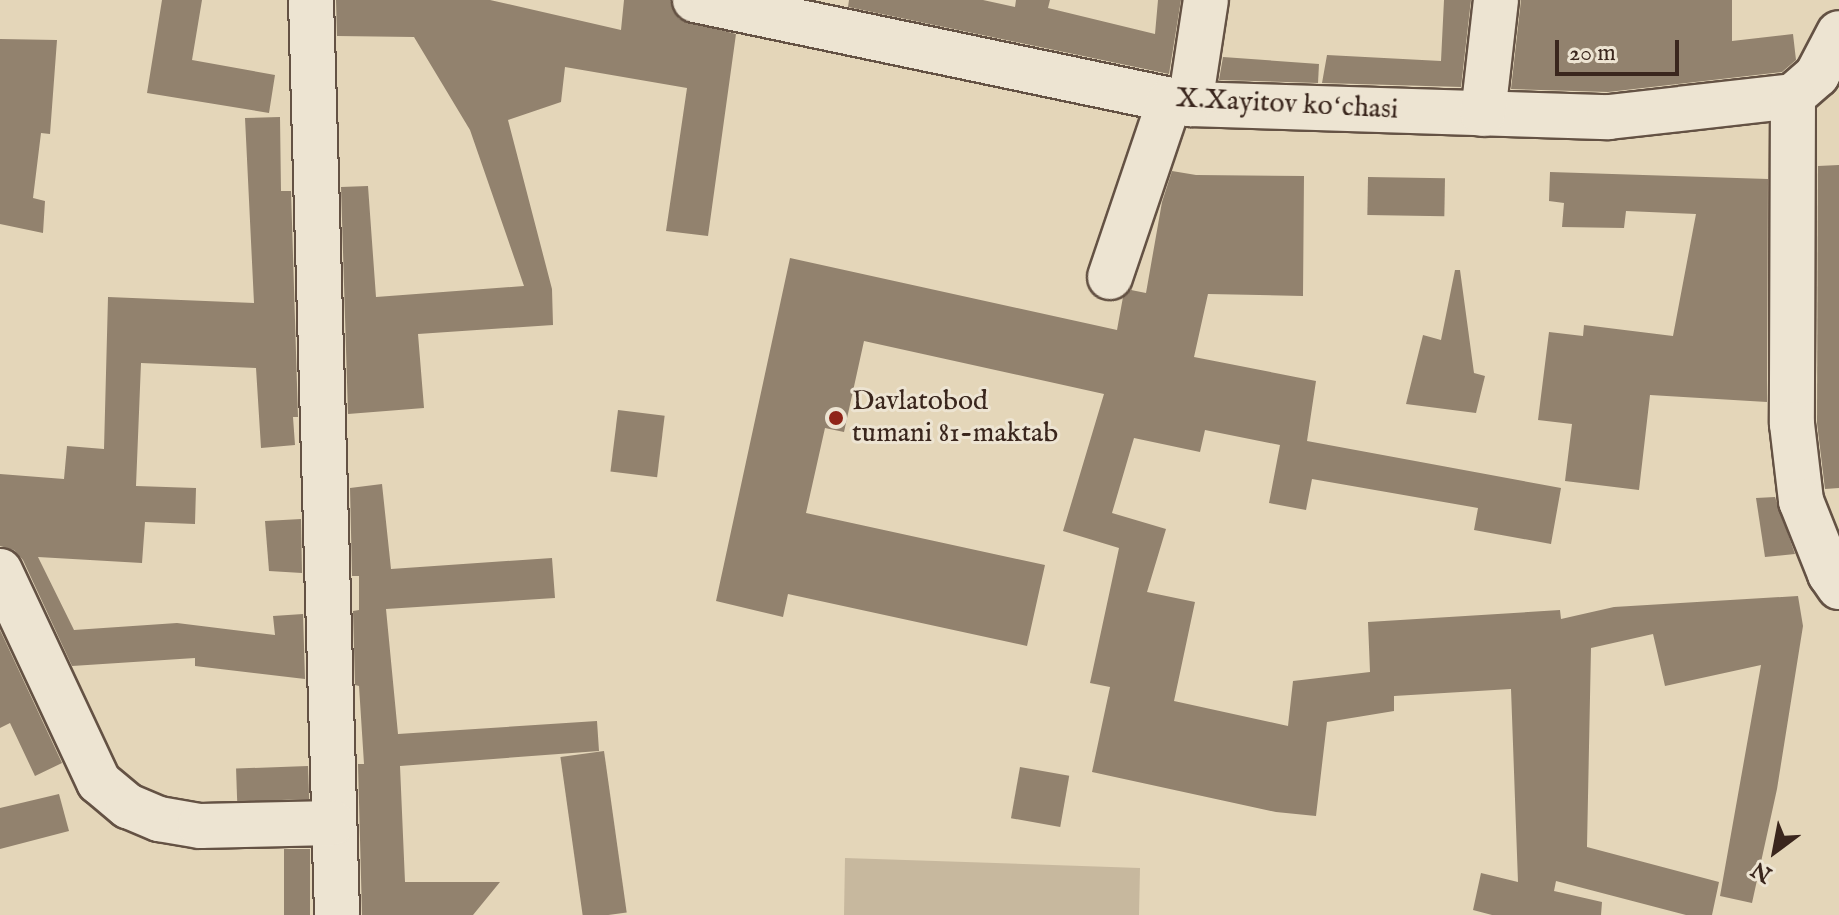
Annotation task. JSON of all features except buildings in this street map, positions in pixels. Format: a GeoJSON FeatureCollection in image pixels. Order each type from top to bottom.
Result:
{"type":"FeatureCollection","features":[{"type":"Feature","properties":{"kind":"street"},"geometry":{"type":"LineString","coordinates":[[311,0],[337,915]]}},
{"type":"Feature","properties":{"kind":"street","name":"X.Xayitov koʻchasi"},"geometry":{"type":"LineString","coordinates":[[695,0],[1180,102],[1609,117],[1793,96]]}},
{"type":"Feature","properties":{"kind":"street"},"geometry":{"type":"LineString","coordinates":[[1110,277],[1180,102],[1206,0]]}},
{"type":"Feature","properties":{"kind":"street"},"geometry":{"type":"LineString","coordinates":[[1483,114],[1496,0]]}},
{"type":"Feature","properties":{"kind":"street"},"geometry":{"type":"LineString","coordinates":[[1839,33],[1817,75],[1793,96],[1792,424],[1801,501],[1830,574],[1839,587]]}},
{"type":"Feature","properties":{"kind":"street"},"geometry":{"type":"LineString","coordinates":[[0,571],[99,782],[128,806],[159,819],[200,826],[333,823]]}},
{"type":"Feature","properties":{"kind":"shaded area"},"geometry":{"type":"Polygon","coordinates":[[[845,858],[1140,868],[1139,915],[844,915],[845,858]]]}},
{"type":"Feature","properties":{"kind":"place","name":"Davlatobod tumani 81-maktab"},"geometry":{"type":"Point","coordinates":[836,418]}}]}
